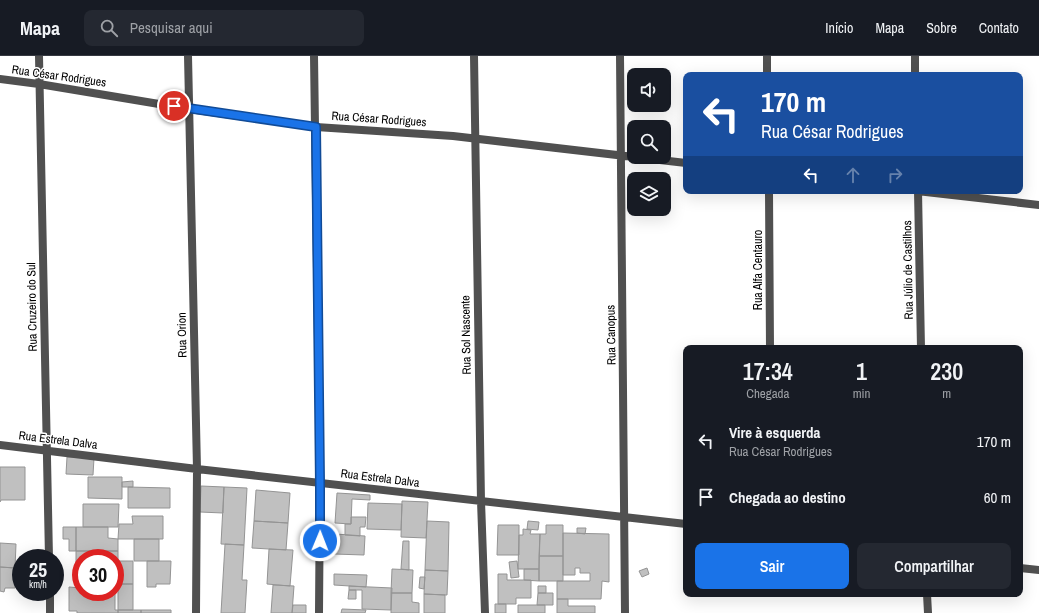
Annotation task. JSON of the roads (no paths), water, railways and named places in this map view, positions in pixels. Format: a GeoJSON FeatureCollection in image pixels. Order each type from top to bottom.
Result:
{"type":"FeatureCollection","features":[{"type":"Feature","properties":{"kind":"street","name":"Rua Cruzeiro do Sul"},"geometry":{"type":"LineString","coordinates":[[39,56],[49,549]]}},
{"type":"Feature","properties":{"kind":"street","name":"Rua Orion"},"geometry":{"type":"LineString","coordinates":[[188,56],[197,469],[196,613]]}},
{"type":"Feature","properties":{"kind":"street"},"geometry":{"type":"LineString","coordinates":[[314,56],[320,483],[319,613]]}},
{"type":"Feature","properties":{"kind":"street","name":"Rua Sol Nascente"},"geometry":{"type":"LineString","coordinates":[[474,56],[474,140],[484,613]]}},
{"type":"Feature","properties":{"kind":"street","name":"Rua Canopus"},"geometry":{"type":"LineString","coordinates":[[620,56],[625,613]]}},
{"type":"Feature","properties":{"kind":"street"},"geometry":{"type":"LineString","coordinates":[[766,56],[767,72]]}},
{"type":"Feature","properties":{"kind":"street"},"geometry":{"type":"LineString","coordinates":[[915,56],[915,72]]}},
{"type":"Feature","properties":{"kind":"street","name":"Rua César Rodrigues"},"geometry":{"type":"LineString","coordinates":[[0,80],[39,84],[189,109],[316,127],[454,136],[474,140],[683,163]]}},
{"type":"Feature","properties":{"kind":"street","name":"Rua Alfa Centauro"},"geometry":{"type":"LineString","coordinates":[[769,194],[770,345]]}},
{"type":"Feature","properties":{"kind":"street","name":"Rua Júlio de Castilhos"},"geometry":{"type":"LineString","coordinates":[[918,194],[921,345]]}},
{"type":"Feature","properties":{"kind":"street"},"geometry":{"type":"LineString","coordinates":[[944,194],[1039,205]]}},
{"type":"Feature","properties":{"kind":"street","name":"Rua Estrela Dalva"},"geometry":{"type":"LineString","coordinates":[[0,445],[197,469],[683,524]]}},
{"type":"Feature","properties":{"kind":"street"},"geometry":{"type":"LineString","coordinates":[[1023,568],[1039,570]]}},
{"type":"Feature","properties":{"kind":"street"},"geometry":{"type":"LineString","coordinates":[[927,597],[928,613]]}},
{"type":"Feature","properties":{"kind":"street"},"geometry":{"type":"LineString","coordinates":[[50,601],[50,613]]}}]}
